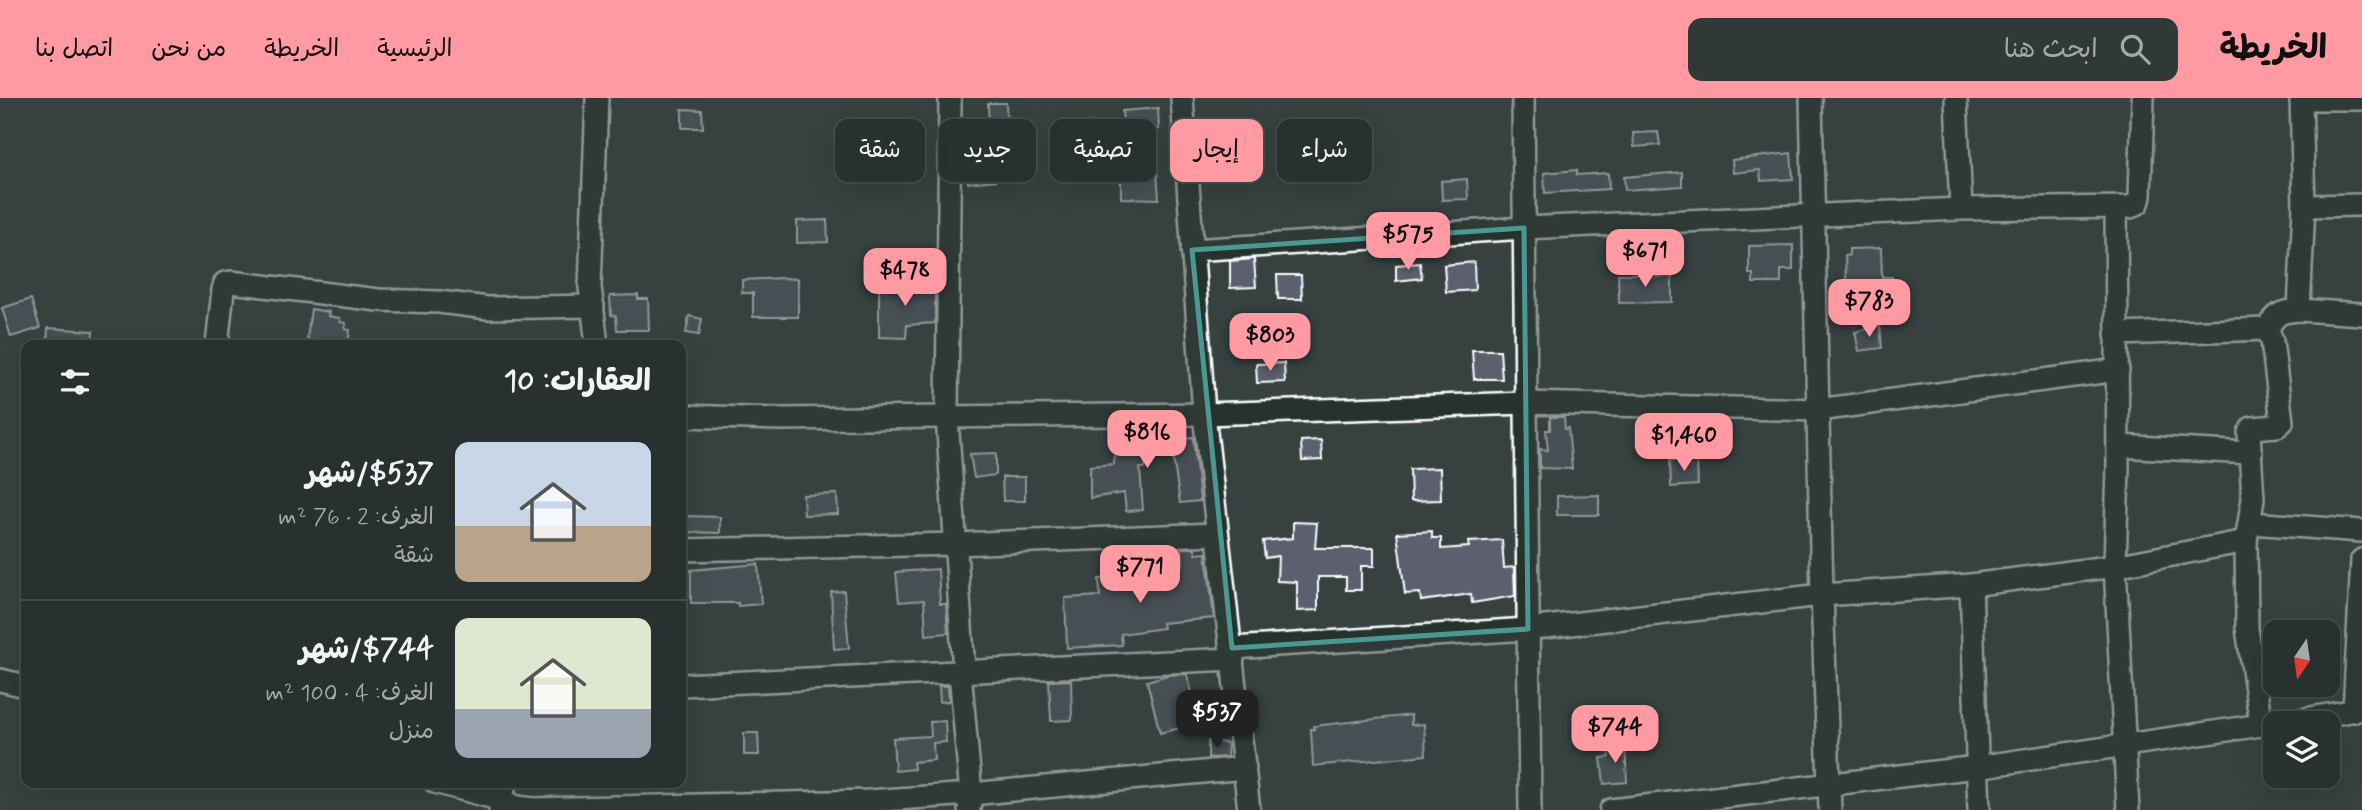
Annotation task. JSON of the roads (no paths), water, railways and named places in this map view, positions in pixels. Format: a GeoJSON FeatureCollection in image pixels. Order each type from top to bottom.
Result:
{"type":"FeatureCollection","features":[{"type":"Feature","properties":{"kind":"street"},"geometry":{"type":"LineString","coordinates":[[596,340],[590,287],[597,98]]}},
{"type":"Feature","properties":{"kind":"street"},"geometry":{"type":"LineString","coordinates":[[950,98],[947,417],[970,802]]}},
{"type":"Feature","properties":{"kind":"street"},"geometry":{"type":"LineString","coordinates":[[1182,98],[1204,414],[1249,810]]}},
{"type":"Feature","properties":{"kind":"street"},"geometry":{"type":"LineString","coordinates":[[1523,98],[1530,810]]}},
{"type":"Feature","properties":{"kind":"street"},"geometry":{"type":"LineString","coordinates":[[1811,98],[1822,595],[1830,810]]}},
{"type":"Feature","properties":{"kind":"street"},"geometry":{"type":"LineString","coordinates":[[1956,98],[1961,209]]}},
{"type":"Feature","properties":{"kind":"street"},"geometry":{"type":"LineString","coordinates":[[1192,250],[1524,228],[1961,209],[2130,207],[2138,203],[2140,196],[2143,98]]}},
{"type":"Feature","properties":{"kind":"street"},"geometry":{"type":"LineString","coordinates":[[2299,310],[2304,206],[2301,99],[2362,99]]}},
{"type":"Feature","properties":{"kind":"street"},"geometry":{"type":"LineString","coordinates":[[2304,206],[2362,205]]}},
{"type":"Feature","properties":{"kind":"street"},"geometry":{"type":"LineString","coordinates":[[2116,208],[2118,446],[2115,566],[2127,810]]}},
{"type":"Feature","properties":{"kind":"street"},"geometry":{"type":"LineString","coordinates":[[218,340],[223,290],[225,283],[231,282],[378,300],[439,302],[488,309],[593,306]]}},
{"type":"Feature","properties":{"kind":"street"},"geometry":{"type":"LineString","coordinates":[[2269,711],[2247,628],[2248,532],[2253,499],[2249,433],[2252,428],[2277,426],[2282,422],[2272,341],[2268,329],[2272,318],[2282,311],[2362,314]]}},
{"type":"Feature","properties":{"kind":"street"},"geometry":{"type":"LineString","coordinates":[[2116,334],[2268,329]]}},
{"type":"Feature","properties":{"kind":"street"},"geometry":{"type":"LineString","coordinates":[[686,416],[781,419],[1204,414],[1526,403],[1818,410],[2118,370]]}},
{"type":"Feature","properties":{"kind":"street"},"geometry":{"type":"LineString","coordinates":[[2118,446],[2250,453]]}},
{"type":"Feature","properties":{"kind":"street"},"geometry":{"type":"LineString","coordinates":[[686,685],[1232,654],[1528,629],[1822,595],[1971,585],[2115,566],[2248,532],[2362,531]]}},
{"type":"Feature","properties":{"kind":"street"},"geometry":{"type":"LineString","coordinates":[[686,550],[956,544],[1216,534]]}},
{"type":"Feature","properties":{"kind":"street"},"geometry":{"type":"LineString","coordinates":[[2340,713],[2358,710],[2362,560]]}},
{"type":"Feature","properties":{"kind":"street"},"geometry":{"type":"LineString","coordinates":[[1971,585],[1979,810]]}},
{"type":"Feature","properties":{"kind":"street"},"geometry":{"type":"LineString","coordinates":[[0,680],[21,685]]}},
{"type":"Feature","properties":{"kind":"street"},"geometry":{"type":"LineString","coordinates":[[1612,810],[1977,767],[2263,726]]}},
{"type":"Feature","properties":{"kind":"street"},"geometry":{"type":"LineString","coordinates":[[462,788],[502,797],[517,807],[533,809],[868,800],[970,802],[1245,768]]}}]}
